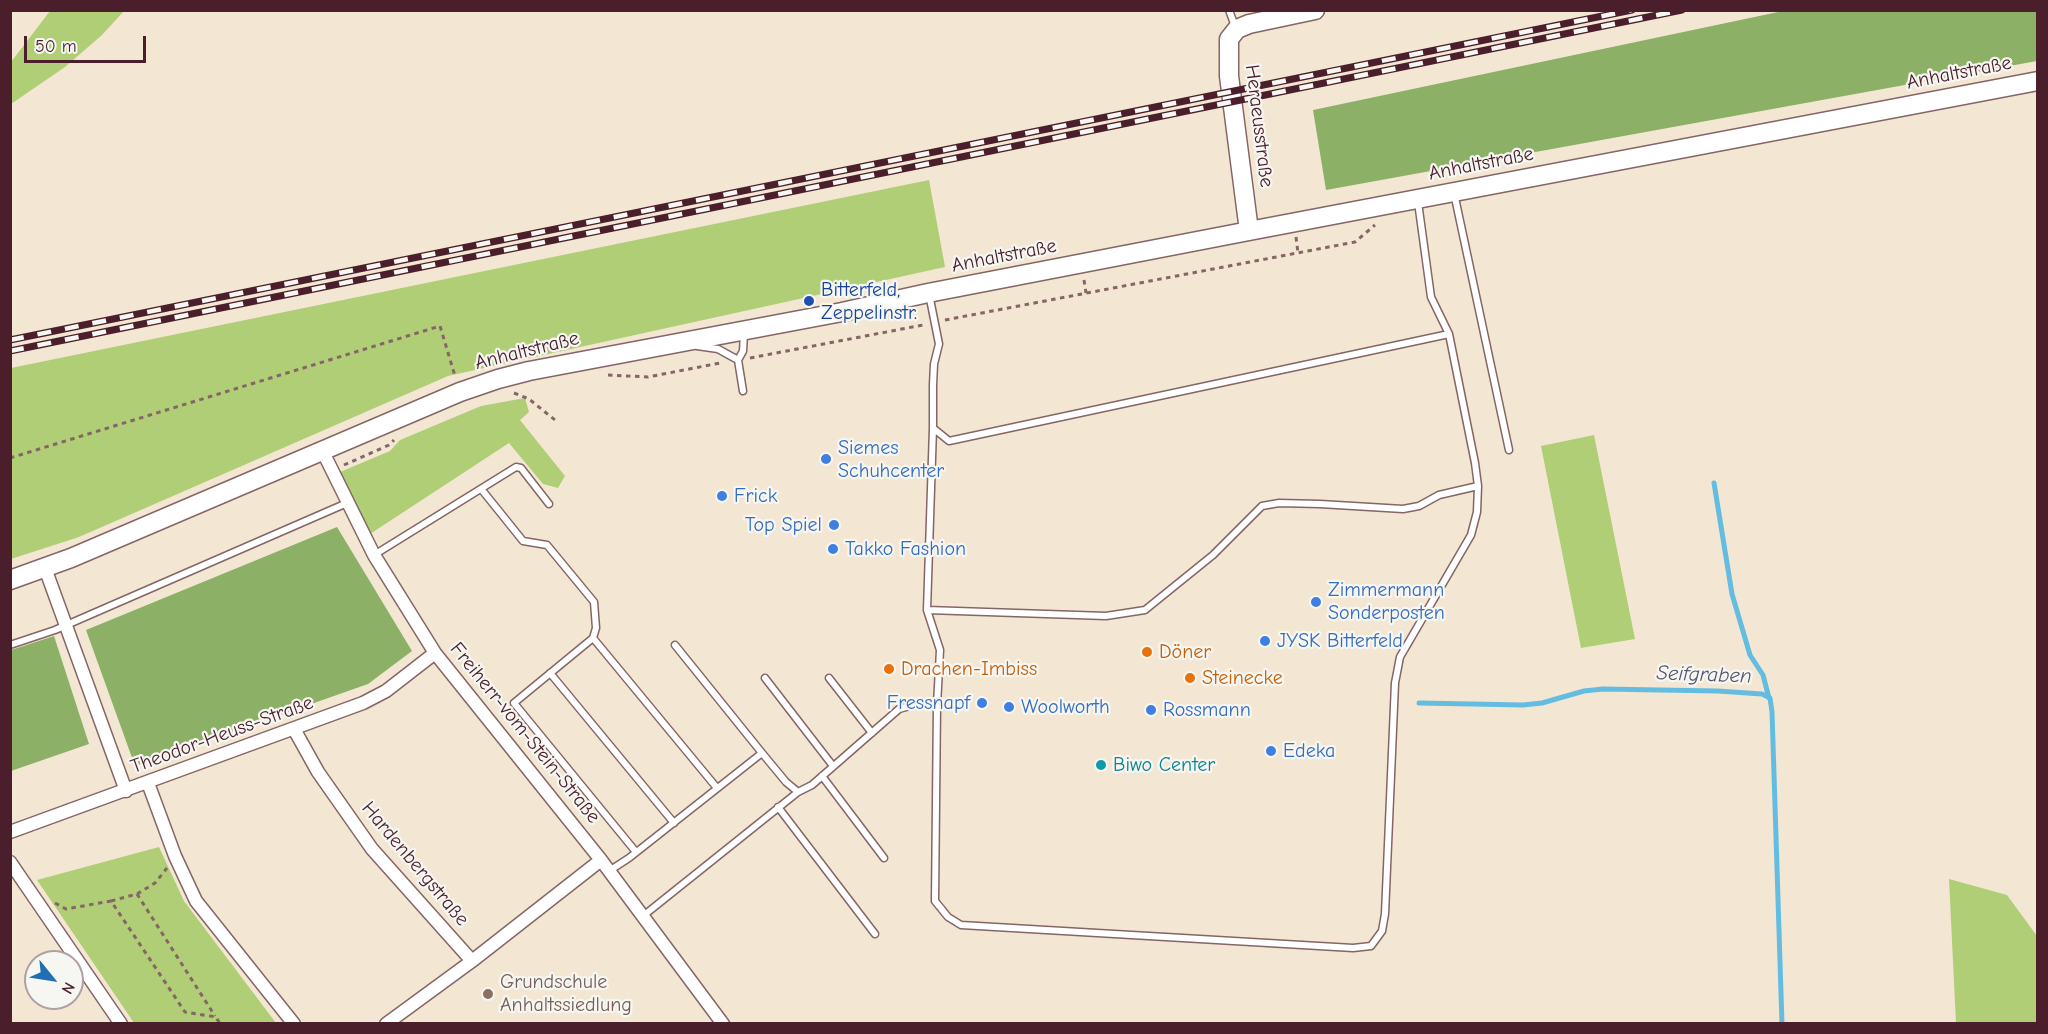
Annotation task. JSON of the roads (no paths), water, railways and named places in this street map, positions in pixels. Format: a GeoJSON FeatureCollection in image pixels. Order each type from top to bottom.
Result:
{"type":"FeatureCollection","features":[{"type":"Feature","properties":{"kind":"street"},"geometry":{"type":"LineString","coordinates":[[1237,29],[1249,24],[1315,10]]}},
{"type":"Feature","properties":{"kind":"street","name":"Heraeusstraße"},"geometry":{"type":"LineString","coordinates":[[1237,29],[1229,39],[1228,65],[1249,231]]}},
{"type":"Feature","properties":{"kind":"street","name":"Anhaltstraße"},"geometry":{"type":"LineString","coordinates":[[10,580],[45,568],[460,392],[529,371],[2037,81]]}},
{"type":"Feature","properties":{"kind":"street","name":"Freiherr-vom-Stein-Straße"},"geometry":{"type":"LineString","coordinates":[[322,450],[374,555],[435,653],[601,860],[723,1023]]}},
{"type":"Feature","properties":{"kind":"street"},"geometry":{"type":"LineString","coordinates":[[45,568],[126,791]]}},
{"type":"Feature","properties":{"kind":"street","name":"Theodor-Heuss-Straße"},"geometry":{"type":"LineString","coordinates":[[10,832],[363,703],[386,691],[435,653]]}},
{"type":"Feature","properties":{"kind":"street","name":"Hardenbergstraße"},"geometry":{"type":"LineString","coordinates":[[294,729],[318,772],[372,849],[472,961]]}},
{"type":"Feature","properties":{"kind":"street"},"geometry":{"type":"LineString","coordinates":[[148,783],[175,856],[196,901],[294,1023]]}},
{"type":"Feature","properties":{"kind":"street"},"geometry":{"type":"LineString","coordinates":[[386,1023],[472,961],[601,860]]}},
{"type":"Feature","properties":{"kind":"street"},"geometry":{"type":"LineString","coordinates":[[10,862],[122,1023]]}},
{"type":"Feature","properties":{"kind":"lane"},"geometry":{"type":"LineString","coordinates":[[1228,10],[1237,29]]}},
{"type":"Feature","properties":{"kind":"lane"},"geometry":{"type":"LineString","coordinates":[[1454,192],[1509,450]]}},
{"type":"Feature","properties":{"kind":"lane"},"geometry":{"type":"LineString","coordinates":[[928,293],[939,344],[934,364],[927,610],[940,650],[937,705],[935,901],[948,916],[961,925],[1342,947],[1371,946],[1382,931],[1385,914],[1395,682],[1400,657],[1472,535],[1477,512],[1478,486],[1475,463],[1449,334],[1431,297],[1417,200]]}},
{"type":"Feature","properties":{"kind":"lane"},"geometry":{"type":"LineString","coordinates":[[743,391],[738,360],[743,351],[744,329]]}},
{"type":"Feature","properties":{"kind":"lane"},"geometry":{"type":"LineString","coordinates":[[933,428],[949,441],[1449,334]]}},
{"type":"Feature","properties":{"kind":"lane"},"geometry":{"type":"LineString","coordinates":[[682,341],[700,347],[718,349],[738,360]]}},
{"type":"Feature","properties":{"kind":"lane"},"geometry":{"type":"LineString","coordinates":[[374,555],[516,467],[521,468],[549,504]]}},
{"type":"Feature","properties":{"kind":"lane"},"geometry":{"type":"LineString","coordinates":[[927,610],[1106,616],[1145,610],[1213,555],[1262,506],[1279,503],[1402,509],[1419,506],[1439,495],[1478,486]]}},
{"type":"Feature","properties":{"kind":"lane"},"geometry":{"type":"LineString","coordinates":[[482,490],[523,541],[547,545],[594,602],[596,628],[593,638],[514,703],[636,852]]}},
{"type":"Feature","properties":{"kind":"lane"},"geometry":{"type":"LineString","coordinates":[[10,645],[65,626],[347,503]]}},
{"type":"Feature","properties":{"kind":"lane"},"geometry":{"type":"LineString","coordinates":[[593,638],[717,788]]}},
{"type":"Feature","properties":{"kind":"lane"},"geometry":{"type":"LineString","coordinates":[[675,645],[786,782],[798,792]]}},
{"type":"Feature","properties":{"kind":"lane"},"geometry":{"type":"LineString","coordinates":[[550,673],[674,823]]}},
{"type":"Feature","properties":{"kind":"lane"},"geometry":{"type":"LineString","coordinates":[[765,678],[833,766]]}},
{"type":"Feature","properties":{"kind":"lane"},"geometry":{"type":"LineString","coordinates":[[829,678],[872,733]]}},
{"type":"Feature","properties":{"kind":"lane"},"geometry":{"type":"LineString","coordinates":[[643,916],[778,807],[812,785],[899,709],[917,705],[937,705]]}},
{"type":"Feature","properties":{"kind":"lane"},"geometry":{"type":"LineString","coordinates":[[609,871],[762,753]]}},
{"type":"Feature","properties":{"kind":"lane"},"geometry":{"type":"LineString","coordinates":[[822,776],[884,858]]}},
{"type":"Feature","properties":{"kind":"lane"},"geometry":{"type":"LineString","coordinates":[[778,807],[874,934]]}},
{"type":"Feature","properties":{"kind":"waterway"},"geometry":{"type":"LineString","coordinates":[[1714,483],[1732,594],[1750,655],[1763,675],[1769,698]]}},
{"type":"Feature","properties":{"kind":"waterway","name":"Seifgraben"},"geometry":{"type":"LineString","coordinates":[[1419,703],[1523,705],[1603,689],[1718,691],[1762,694],[1770,698],[1782,1024]]}},
{"type":"Feature","properties":{"kind":"railway"},"geometry":{"type":"LineString","coordinates":[[10,340],[1632,10]]}},
{"type":"Feature","properties":{"kind":"railway"},"geometry":{"type":"LineString","coordinates":[[10,351],[1682,10]]}},
{"type":"Feature","properties":{"kind":"place","name":"Bitterfeld, Zeppelinstr."},"geometry":{"type":"Point","coordinates":[809,301]}},
{"type":"Feature","properties":{"kind":"place","name":"Siemes Schuhcenter"},"geometry":{"type":"Point","coordinates":[826,459]}},
{"type":"Feature","properties":{"kind":"place","name":"Frick"},"geometry":{"type":"Point","coordinates":[722,496]}},
{"type":"Feature","properties":{"kind":"place","name":"Top Spiel"},"geometry":{"type":"Point","coordinates":[834,525]}},
{"type":"Feature","properties":{"kind":"place","name":"Takko Fashion"},"geometry":{"type":"Point","coordinates":[833,549]}},
{"type":"Feature","properties":{"kind":"place","name":"Zimmermann Sonderposten"},"geometry":{"type":"Point","coordinates":[1316,602]}},
{"type":"Feature","properties":{"kind":"place","name":"JYSK Bitterfeld"},"geometry":{"type":"Point","coordinates":[1265,641]}},
{"type":"Feature","properties":{"kind":"place","name":"Döner"},"geometry":{"type":"Point","coordinates":[1147,652]}},
{"type":"Feature","properties":{"kind":"place","name":"Drachen-Imbiss"},"geometry":{"type":"Point","coordinates":[889,669]}},
{"type":"Feature","properties":{"kind":"place","name":"Steinecke"},"geometry":{"type":"Point","coordinates":[1190,678]}},
{"type":"Feature","properties":{"kind":"place","name":"Fressnapf"},"geometry":{"type":"Point","coordinates":[982,703]}},
{"type":"Feature","properties":{"kind":"place","name":"Woolworth"},"geometry":{"type":"Point","coordinates":[1009,707]}},
{"type":"Feature","properties":{"kind":"place","name":"Rossmann"},"geometry":{"type":"Point","coordinates":[1151,710]}},
{"type":"Feature","properties":{"kind":"place","name":"Edeka"},"geometry":{"type":"Point","coordinates":[1271,751]}},
{"type":"Feature","properties":{"kind":"place","name":"Biwo Center"},"geometry":{"type":"Point","coordinates":[1101,765]}},
{"type":"Feature","properties":{"kind":"place","name":"Grundschule Anhaltssiedlung"},"geometry":{"type":"Point","coordinates":[488,994]}}]}
